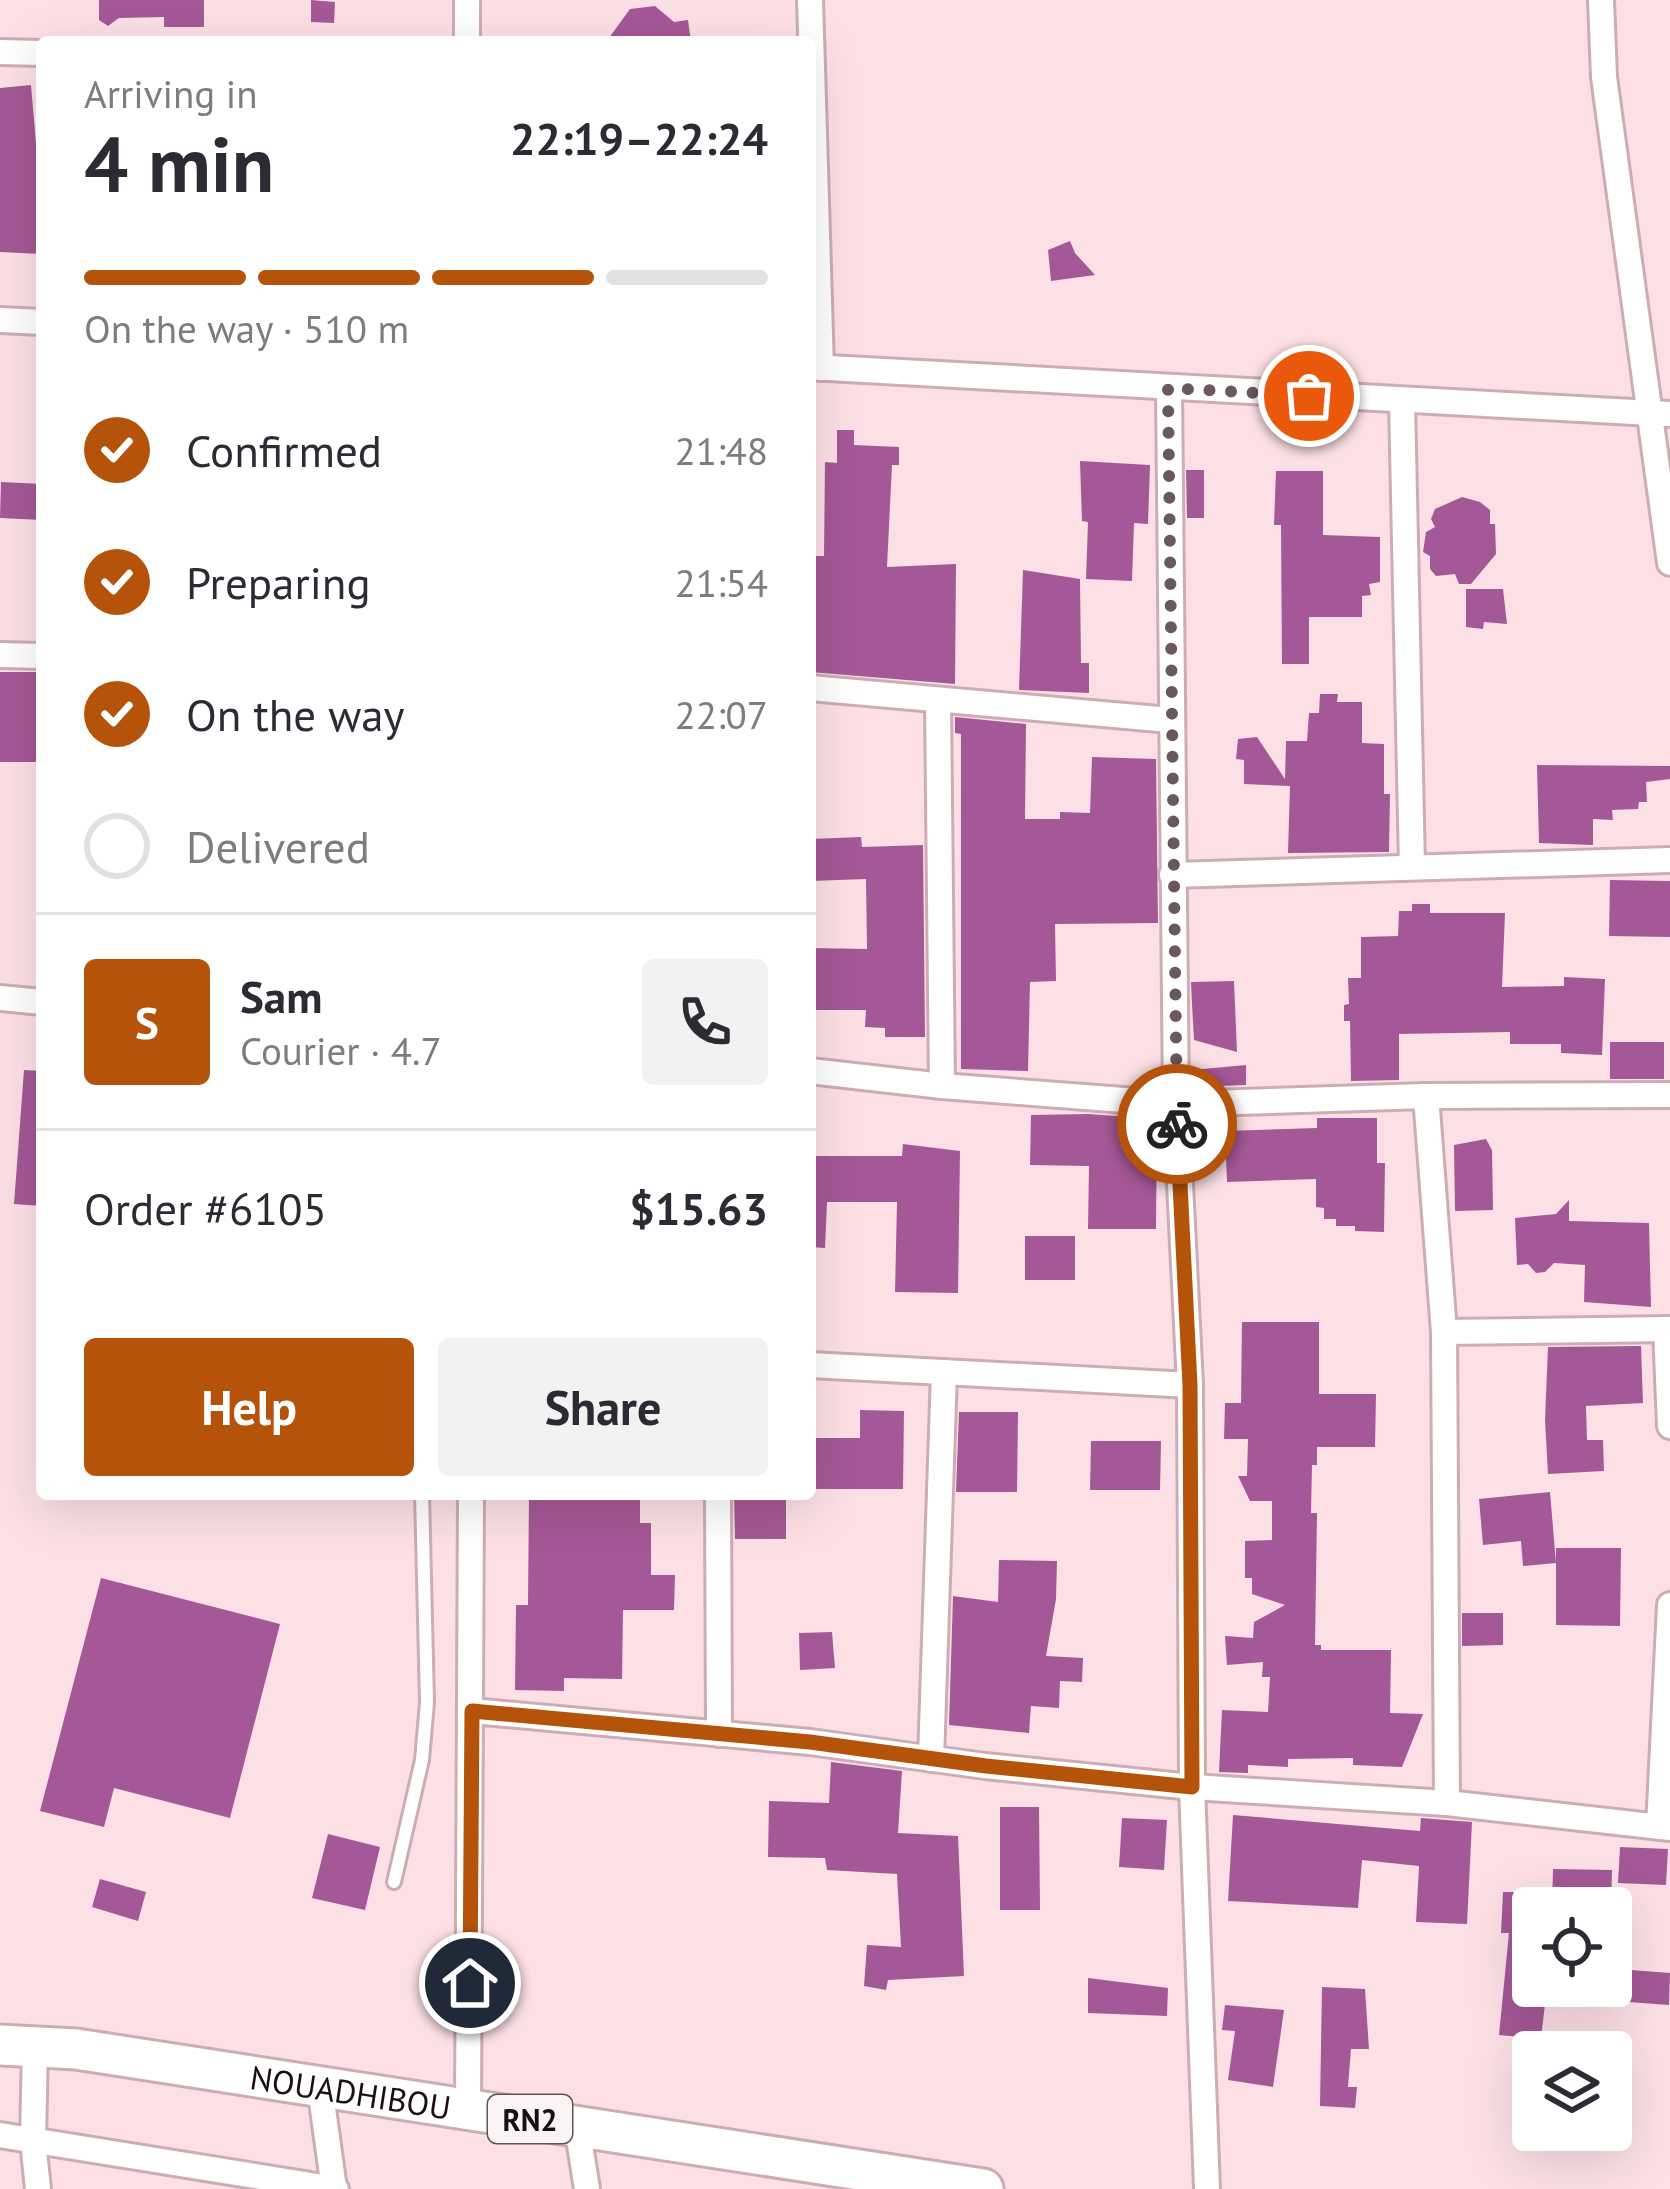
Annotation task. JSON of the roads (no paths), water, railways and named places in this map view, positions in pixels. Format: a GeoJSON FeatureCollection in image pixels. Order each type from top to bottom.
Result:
{"type":"FeatureCollection","features":[{"type":"Feature","properties":{"kind":"highway","name":"NOUADHIBOU"},"geometry":{"type":"LineString","coordinates":[[0,2016],[76,2049]]}},
{"type":"Feature","properties":{"kind":"highway","name":"NOUADHIBOU"},"geometry":{"type":"LineString","coordinates":[[18,2046],[76,2049],[577,2126],[859,2179],[983,2189]]}},
{"type":"Feature","properties":{"kind":"street"},"geometry":{"type":"LineString","coordinates":[[467,0],[467,36]]}},
{"type":"Feature","properties":{"kind":"street"},"geometry":{"type":"LineString","coordinates":[[809,0],[810,36]]}},
{"type":"Feature","properties":{"kind":"street"},"geometry":{"type":"LineString","coordinates":[[1601,0],[1604,77],[1660,414],[1670,563]]}},
{"type":"Feature","properties":{"kind":"street"},"geometry":{"type":"LineString","coordinates":[[0,52],[36,53]]}},
{"type":"Feature","properties":{"kind":"street"},"geometry":{"type":"LineString","coordinates":[[0,320],[36,322]]}},
{"type":"Feature","properties":{"kind":"street"},"geometry":{"type":"LineString","coordinates":[[816,368],[1660,414]]}},
{"type":"Feature","properties":{"kind":"street"},"geometry":{"type":"LineString","coordinates":[[1168,388],[1176,1104],[1190,1385],[1192,1787],[1207,2189]]}},
{"type":"Feature","properties":{"kind":"street"},"geometry":{"type":"LineString","coordinates":[[1402,402],[1412,867]]}},
{"type":"Feature","properties":{"kind":"street"},"geometry":{"type":"LineString","coordinates":[[0,656],[36,656]]}},
{"type":"Feature","properties":{"kind":"street"},"geometry":{"type":"LineString","coordinates":[[816,689],[1170,720]]}},
{"type":"Feature","properties":{"kind":"street"},"geometry":{"type":"LineString","coordinates":[[938,702],[942,1086]]}},
{"type":"Feature","properties":{"kind":"street"},"geometry":{"type":"LineString","coordinates":[[1172,875],[1670,860]]}},
{"type":"Feature","properties":{"kind":"street"},"geometry":{"type":"LineString","coordinates":[[0,998],[36,1001]]}},
{"type":"Feature","properties":{"kind":"street"},"geometry":{"type":"LineString","coordinates":[[816,1072],[1176,1104],[1670,1095]]}},
{"type":"Feature","properties":{"kind":"street"},"geometry":{"type":"LineString","coordinates":[[1426,1096],[1444,1332],[1447,1803]]}},
{"type":"Feature","properties":{"kind":"street"},"geometry":{"type":"LineString","coordinates":[[1444,1332],[1668,1329],[1670,1426]]}},
{"type":"Feature","properties":{"kind":"street"},"geometry":{"type":"LineString","coordinates":[[816,1365],[1190,1385]]}},
{"type":"Feature","properties":{"kind":"street"},"geometry":{"type":"LineString","coordinates":[[931,1759],[944,1372]]}},
{"type":"Feature","properties":{"kind":"street"},"geometry":{"type":"LineString","coordinates":[[468,2109],[471,1500]]}},
{"type":"Feature","properties":{"kind":"street"},"geometry":{"type":"LineString","coordinates":[[718,1500],[719,1734]]}},
{"type":"Feature","properties":{"kind":"street"},"geometry":{"type":"LineString","coordinates":[[472,1711],[1192,1787],[1447,1803],[1665,1827],[1670,1605]]}},
{"type":"Feature","properties":{"kind":"street"},"geometry":{"type":"LineString","coordinates":[[18,2046],[38,2189]]}},
{"type":"Feature","properties":{"kind":"street"},"geometry":{"type":"LineString","coordinates":[[0,2135],[335,2189],[320,2087]]}},
{"type":"Feature","properties":{"kind":"street"},"geometry":{"type":"LineString","coordinates":[[577,2126],[587,2189]]}},
{"type":"Feature","properties":{"kind":"lane"},"geometry":{"type":"LineString","coordinates":[[394,1882],[422,1760],[427,1702],[422,1500]]}}]}
